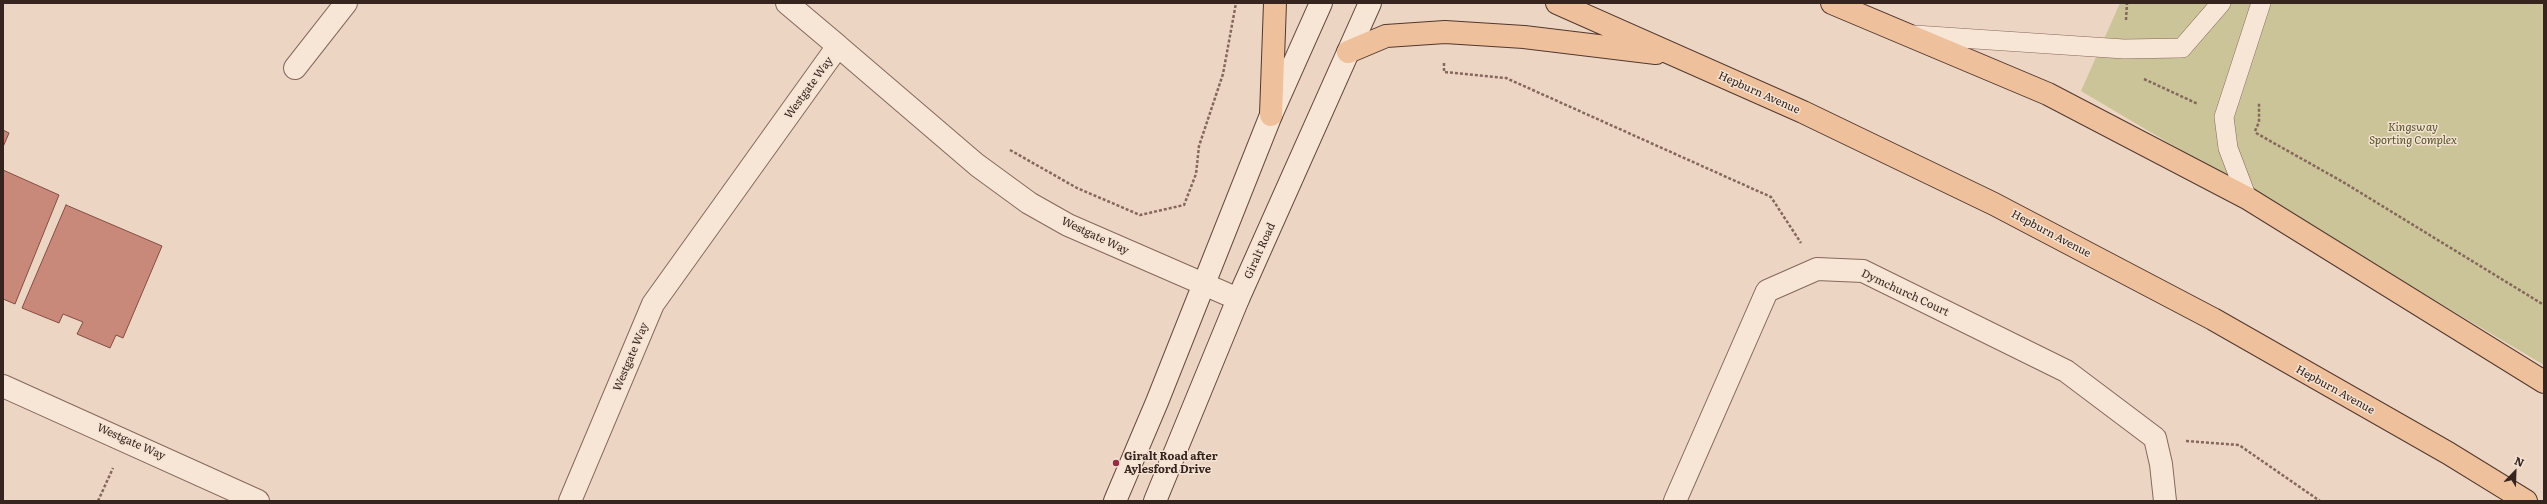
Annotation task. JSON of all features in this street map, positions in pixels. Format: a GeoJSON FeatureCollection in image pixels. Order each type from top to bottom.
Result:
{"type":"FeatureCollection","features":[{"type":"Feature","properties":{"kind":"main road"},"geometry":{"type":"LineString","coordinates":[[1271,115],[1275,3]]}},
{"type":"Feature","properties":{"kind":"main road","name":"Hepburn Avenue"},"geometry":{"type":"LineString","coordinates":[[1557,3],[1804,112],[1994,204],[2213,319],[2448,452],[2526,501]]}},
{"type":"Feature","properties":{"kind":"main road"},"geometry":{"type":"LineString","coordinates":[[1832,3],[2048,94],[2247,198],[2544,382]]}},
{"type":"Feature","properties":{"kind":"main road"},"geometry":{"type":"LineString","coordinates":[[1348,52],[1386,36],[1445,32],[1524,37],[1593,47],[1676,55]]}},
{"type":"Feature","properties":{"kind":"street"},"geometry":{"type":"LineString","coordinates":[[295,68],[346,3]]}},
{"type":"Feature","properties":{"kind":"street"},"geometry":{"type":"LineString","coordinates":[[787,3],[838,46]]}},
{"type":"Feature","properties":{"kind":"street"},"geometry":{"type":"LineString","coordinates":[[1115,501],[1271,115],[1321,3]]}},
{"type":"Feature","properties":{"kind":"street","name":"Giralt Road"},"geometry":{"type":"LineString","coordinates":[[1155,501],[1238,299],[1370,3]]}},
{"type":"Feature","properties":{"kind":"street","name":"Westgate Way"},"geometry":{"type":"LineString","coordinates":[[570,501],[653,304],[838,46],[977,165],[1029,203],[1068,225],[1203,286],[1238,299]]}},
{"type":"Feature","properties":{"kind":"street","name":"Dymchurch Court"},"geometry":{"type":"LineString","coordinates":[[1675,501],[1767,291],[1817,269],[1863,271],[2066,372],[2155,438]]}},
{"type":"Feature","properties":{"kind":"street","name":"Westgate Way"},"geometry":{"type":"LineString","coordinates":[[3,386],[258,501]]}},
{"type":"Feature","properties":{"kind":"street"},"geometry":{"type":"LineString","coordinates":[[2155,438],[2161,464],[2165,501]]}},
{"type":"Feature","properties":{"kind":"lane"},"geometry":{"type":"LineString","coordinates":[[1908,34],[2124,49],[2182,48],[2221,3]]}},
{"type":"Feature","properties":{"kind":"lane"},"geometry":{"type":"LineString","coordinates":[[2247,198],[2228,148],[2224,117],[2261,3]]}},
{"type":"Feature","properties":{"kind":"path"},"geometry":{"type":"LineString","coordinates":[[1009,149],[1077,188],[1140,215],[1184,205],[1196,174],[1199,146],[1223,74],[1236,3]]}},
{"type":"Feature","properties":{"kind":"path"},"geometry":{"type":"LineString","coordinates":[[2127,3],[2124,49],[2134,74],[2224,117],[2343,182],[2544,305]]}},
{"type":"Feature","properties":{"kind":"path"},"geometry":{"type":"LineString","coordinates":[[1444,72],[1506,78],[1771,197],[1817,269]]}},
{"type":"Feature","properties":{"kind":"path"},"geometry":{"type":"LineString","coordinates":[[2155,438],[2239,445],[2320,501]]}},
{"type":"Feature","properties":{"kind":"green space","name":"Kingsway Sporting Complex"},"geometry":{"type":"Polygon","coordinates":[[[2120,3],[2544,3],[2544,365],[2081,91],[2120,3]]]}},
{"type":"Feature","properties":{"kind":"building"},"geometry":{"type":"Polygon","coordinates":[[[3,130],[9,133],[3,147],[3,130]]]}},
{"type":"Feature","properties":{"kind":"building"},"geometry":{"type":"Polygon","coordinates":[[[3,170],[59,195],[15,304],[3,299],[3,170]]]}},
{"type":"Feature","properties":{"kind":"building"},"geometry":{"type":"Polygon","coordinates":[[[66,205],[162,246],[123,338],[116,335],[110,348],[77,334],[83,322],[63,314],[59,323],[22,308],[66,205]]]}},
{"type":"Feature","properties":{"kind":"place","name":"Giralt Road after Aylesford Drive"},"geometry":{"type":"Point","coordinates":[1116,463]}}]}
